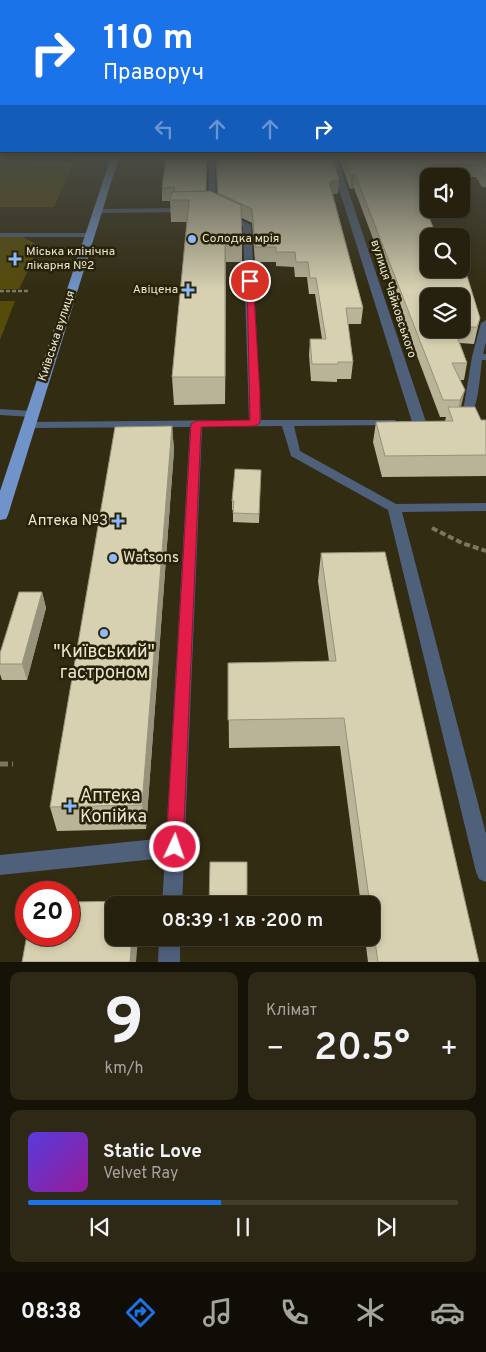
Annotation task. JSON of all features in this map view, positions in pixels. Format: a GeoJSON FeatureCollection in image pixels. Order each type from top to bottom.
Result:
{"type":"FeatureCollection","features":[{"type":"Feature","properties":{"kind":"main road","name":"Київська вулиця"},"geometry":{"type":"LineString","coordinates":[[0,515],[100,202]]}},
{"type":"Feature","properties":{"kind":"street","name":"вулиця Чайковського"},"geometry":{"type":"LineString","coordinates":[[347,202],[414,422]]}},
{"type":"Feature","properties":{"kind":"lane"},"geometry":{"type":"LineString","coordinates":[[203,209],[204,202]]}},
{"type":"Feature","properties":{"kind":"lane"},"geometry":{"type":"LineString","coordinates":[[97,211],[203,209],[246,225],[256,392],[255,423]]}},
{"type":"Feature","properties":{"kind":"lane"},"geometry":{"type":"LineString","coordinates":[[0,235],[90,235]]}},
{"type":"Feature","properties":{"kind":"lane"},"geometry":{"type":"LineString","coordinates":[[478,422],[458,422],[470,405],[481,357],[486,323]]}},
{"type":"Feature","properties":{"kind":"lane"},"geometry":{"type":"LineString","coordinates":[[0,412],[31,420],[196,424],[414,422]]}},
{"type":"Feature","properties":{"kind":"lane"},"geometry":{"type":"LineString","coordinates":[[287,423],[295,453],[394,508],[486,507]]}},
{"type":"Feature","properties":{"kind":"lane"},"geometry":{"type":"LineString","coordinates":[[172,896],[196,424]]}},
{"type":"Feature","properties":{"kind":"lane"},"geometry":{"type":"LineString","coordinates":[[394,508],[486,872]]}},
{"type":"Feature","properties":{"kind":"lane"},"geometry":{"type":"LineString","coordinates":[[0,864],[175,847]]}},
{"type":"Feature","properties":{"kind":"lane"},"geometry":{"type":"LineString","coordinates":[[169,962],[170,946]]}},
{"type":"Feature","properties":{"kind":"path"},"geometry":{"type":"LineString","coordinates":[[0,291],[28,291]]}},
{"type":"Feature","properties":{"kind":"path"},"geometry":{"type":"LineString","coordinates":[[394,508],[462,543],[486,551]]}},
{"type":"Feature","properties":{"kind":"path"},"geometry":{"type":"LineString","coordinates":[[0,764],[13,764]]}},
{"type":"Feature","properties":{"kind":"shaded area"},"geometry":{"type":"Polygon","coordinates":[[[0,202],[56,202],[54,207],[0,207],[0,202]]]}},
{"type":"Feature","properties":{"kind":"shaded area"},"geometry":{"type":"Polygon","coordinates":[[[0,237],[23,237],[40,246],[19,289],[0,289],[0,237]]]}},
{"type":"Feature","properties":{"kind":"shaded area"},"geometry":{"type":"Polygon","coordinates":[[[0,301],[15,301],[0,340],[0,301]]]}},
{"type":"Feature","properties":{"kind":"building"},"geometry":{"type":"Polygon","coordinates":[[[189,202],[234,202],[241,205],[242,238],[225,238],[225,377],[172,377],[189,202]]]}},
{"type":"Feature","properties":{"kind":"building"},"geometry":{"type":"Polygon","coordinates":[[[237,202],[334,202],[363,308],[346,308],[353,362],[312,364],[310,339],[326,339],[316,278],[310,278],[308,262],[296,262],[295,252],[276,252],[276,247],[255,247],[252,209],[237,202]]]}},
{"type":"Feature","properties":{"kind":"building"},"geometry":{"type":"Polygon","coordinates":[[[366,202],[420,202],[420,218],[429,218],[434,228],[420,228],[420,278],[468,278],[480,318],[477,327],[470,327],[470,288],[420,288],[420,338],[457,338],[467,363],[452,363],[465,390],[460,400],[443,400],[366,202]]]}},
{"type":"Feature","properties":{"kind":"building"},"geometry":{"type":"Polygon","coordinates":[[[448,407],[475,407],[481,420],[486,420],[486,455],[385,456],[376,422],[453,421],[448,407]]]}},
{"type":"Feature","properties":{"kind":"building"},"geometry":{"type":"Polygon","coordinates":[[[172,426],[142,805],[50,807],[115,427],[172,426]]]}},
{"type":"Feature","properties":{"kind":"building"},"geometry":{"type":"Polygon","coordinates":[[[235,469],[261,470],[259,514],[233,513],[234,501],[232,501],[235,469]]]}},
{"type":"Feature","properties":{"kind":"building"},"geometry":{"type":"Polygon","coordinates":[[[385,552],[479,962],[378,962],[376,946],[380,946],[380,896],[369,896],[344,718],[228,720],[228,663],[336,661],[321,553],[385,552]]]}},
{"type":"Feature","properties":{"kind":"building"},"geometry":{"type":"Polygon","coordinates":[[[19,592],[42,592],[22,664],[0,664],[0,653],[19,592]]]}},
{"type":"Feature","properties":{"kind":"building"},"geometry":{"type":"Polygon","coordinates":[[[210,862],[247,862],[247,896],[209,896],[210,862]]]}},
{"type":"Feature","properties":{"kind":"building"},"geometry":{"type":"Polygon","coordinates":[[[105,901],[105,946],[131,946],[130,962],[22,962],[25,946],[80,946],[80,902],[105,901]]]}},
{"type":"Feature","properties":{"kind":"place","name":"Солодка мрія"},"geometry":{"type":"Point","coordinates":[192,239]}},
{"type":"Feature","properties":{"kind":"place","name":"Міська клінічна лікарня №2"},"geometry":{"type":"Point","coordinates":[15,259]}},
{"type":"Feature","properties":{"kind":"place","name":"Авіцена"},"geometry":{"type":"Point","coordinates":[188,290]}},
{"type":"Feature","properties":{"kind":"place","name":"Аптека №3"},"geometry":{"type":"Point","coordinates":[118,521]}},
{"type":"Feature","properties":{"kind":"place","name":"Watsons"},"geometry":{"type":"Point","coordinates":[113,558]}},
{"type":"Feature","properties":{"kind":"place","name":"\"Київський\" гастроном"},"geometry":{"type":"Point","coordinates":[104,633]}},
{"type":"Feature","properties":{"kind":"place","name":"Аптека Копійка"},"geometry":{"type":"Point","coordinates":[70,806]}},
{"type":"Feature","properties":{"kind":"route"},"geometry":{"type":"LineString","coordinates":[[175,847],[196,424],[255,423],[256,392],[250,281]]}}]}
